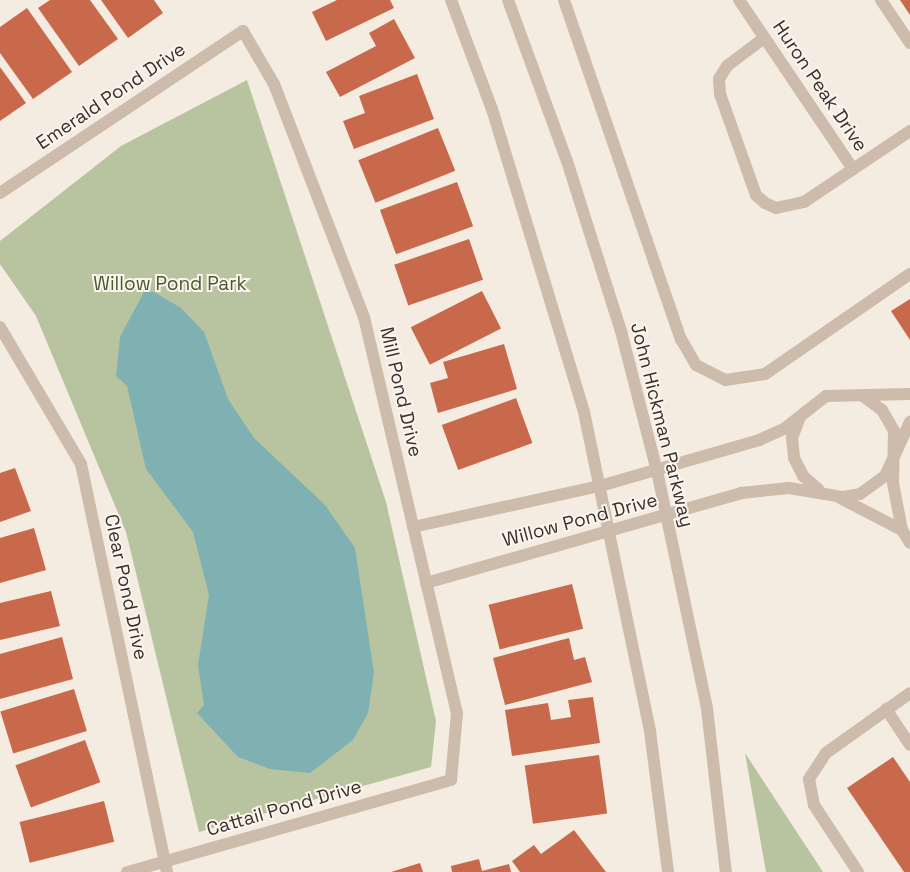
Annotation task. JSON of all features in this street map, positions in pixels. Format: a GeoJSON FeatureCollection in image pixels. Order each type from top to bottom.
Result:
{"type":"FeatureCollection","features":[{"type":"Feature","properties":{"kind":"street"},"geometry":{"type":"LineString","coordinates":[[451,0],[492,109],[548,284],[600,486],[650,731],[668,872]]}},
{"type":"Feature","properties":{"kind":"street","name":"John Hickman Parkway"},"geometry":{"type":"LineString","coordinates":[[508,0],[570,171],[621,331],[657,471],[707,709],[726,872]]}},
{"type":"Feature","properties":{"kind":"street"},"geometry":{"type":"LineString","coordinates":[[564,0],[681,339],[696,365],[725,380],[765,374],[910,274]]}},
{"type":"Feature","properties":{"kind":"street","name":"Huron Peak Drive"},"geometry":{"type":"LineString","coordinates":[[739,0],[853,169]]}},
{"type":"Feature","properties":{"kind":"street"},"geometry":{"type":"LineString","coordinates":[[881,0],[910,43]]}},
{"type":"Feature","properties":{"kind":"street","name":"Emerald Pond Drive"},"geometry":{"type":"LineString","coordinates":[[0,193],[243,31]]}},
{"type":"Feature","properties":{"kind":"street","name":"Mill Pond Drive"},"geometry":{"type":"LineString","coordinates":[[243,31],[274,84],[364,317],[457,713],[451,780]]}},
{"type":"Feature","properties":{"kind":"street"},"geometry":{"type":"LineString","coordinates":[[764,38],[727,66],[719,79],[720,94],[756,195],[776,208],[790,207],[853,169],[910,130]]}},
{"type":"Feature","properties":{"kind":"street","name":"Clear Pond Drive"},"geometry":{"type":"LineString","coordinates":[[0,327],[81,464],[166,867]]}},
{"type":"Feature","properties":{"kind":"street"},"geometry":{"type":"LineString","coordinates":[[856,394],[875,403],[888,418],[895,455],[893,483],[902,530],[910,543]]}},
{"type":"Feature","properties":{"kind":"street","name":"Willow Pond Drive"},"geometry":{"type":"LineString","coordinates":[[413,528],[600,486],[657,471],[772,435],[826,396],[910,394]]}},
{"type":"Feature","properties":{"kind":"street"},"geometry":{"type":"LineString","coordinates":[[804,411],[794,432],[794,458],[809,484],[902,530]]}},
{"type":"Feature","properties":{"kind":"street","name":"Willow Pond Drive"},"geometry":{"type":"LineString","coordinates":[[426,582],[753,490],[788,488],[830,495],[854,496],[872,488],[885,476],[910,422]]}},
{"type":"Feature","properties":{"kind":"street"},"geometry":{"type":"LineString","coordinates":[[858,872],[814,805],[809,779],[826,753],[910,693]]}},
{"type":"Feature","properties":{"kind":"street"},"geometry":{"type":"LineString","coordinates":[[886,709],[910,745]]}},
{"type":"Feature","properties":{"kind":"street","name":"Cattail Pond Drive"},"geometry":{"type":"LineString","coordinates":[[127,872],[166,867],[451,780]]}},
{"type":"Feature","properties":{"kind":"green space","name":"Willow Pond Park"},"geometry":{"type":"Polygon","coordinates":[[[247,80],[386,502],[436,721],[431,767],[199,832],[126,532],[36,316],[0,264],[0,241],[121,146],[247,80]]]}},
{"type":"Feature","properties":{"kind":"green space"},"geometry":{"type":"Polygon","coordinates":[[[745,753],[823,872],[766,872],[745,753]]]}},
{"type":"Feature","properties":{"kind":"water"},"geometry":{"type":"Polygon","coordinates":[[[144,292],[154,292],[181,308],[204,332],[228,399],[254,438],[325,505],[355,548],[374,673],[368,713],[353,740],[310,773],[270,769],[238,757],[197,713],[204,705],[198,665],[209,595],[193,532],[146,469],[127,386],[116,376],[120,337],[144,292]]]}},
{"type":"Feature","properties":{"kind":"building"},"geometry":{"type":"Polygon","coordinates":[[[50,0],[90,0],[118,39],[79,66],[38,8],[50,0]]]}},
{"type":"Feature","properties":{"kind":"building"},"geometry":{"type":"Polygon","coordinates":[[[101,0],[154,0],[163,13],[128,38],[101,0]]]}},
{"type":"Feature","properties":{"kind":"building"},"geometry":{"type":"Polygon","coordinates":[[[337,0],[390,0],[394,8],[326,41],[312,12],[337,0]]]}},
{"type":"Feature","properties":{"kind":"building"},"geometry":{"type":"Polygon","coordinates":[[[900,0],[910,0],[910,15],[900,0]]]}},
{"type":"Feature","properties":{"kind":"building"},"geometry":{"type":"Polygon","coordinates":[[[27,8],[72,72],[33,99],[0,53],[0,27],[27,8]]]}},
{"type":"Feature","properties":{"kind":"building"},"geometry":{"type":"Polygon","coordinates":[[[394,19],[415,58],[340,97],[326,72],[376,46],[369,33],[394,19]]]}},
{"type":"Feature","properties":{"kind":"building"},"geometry":{"type":"Polygon","coordinates":[[[0,67],[26,103],[0,121],[0,67]]]}},
{"type":"Feature","properties":{"kind":"building"},"geometry":{"type":"Polygon","coordinates":[[[417,74],[434,119],[354,149],[343,121],[365,113],[359,96],[417,74]]]}},
{"type":"Feature","properties":{"kind":"building"},"geometry":{"type":"Polygon","coordinates":[[[438,128],[455,171],[375,203],[358,160],[438,128]]]}},
{"type":"Feature","properties":{"kind":"building"},"geometry":{"type":"Polygon","coordinates":[[[457,182],[473,226],[396,254],[380,210],[457,182]]]}},
{"type":"Feature","properties":{"kind":"building"},"geometry":{"type":"Polygon","coordinates":[[[469,239],[483,280],[408,305],[394,265],[469,239]]]}},
{"type":"Feature","properties":{"kind":"building"},"geometry":{"type":"Polygon","coordinates":[[[482,291],[501,328],[430,365],[411,327],[482,291]]]}},
{"type":"Feature","properties":{"kind":"building"},"geometry":{"type":"Polygon","coordinates":[[[910,299],[910,340],[891,311],[910,299]]]}},
{"type":"Feature","properties":{"kind":"building"},"geometry":{"type":"Polygon","coordinates":[[[504,344],[517,389],[438,413],[430,383],[448,378],[443,362],[504,344]]]}},
{"type":"Feature","properties":{"kind":"building"},"geometry":{"type":"Polygon","coordinates":[[[516,398],[532,443],[458,470],[442,425],[516,398]]]}},
{"type":"Feature","properties":{"kind":"building"},"geometry":{"type":"Polygon","coordinates":[[[15,468],[31,511],[0,522],[0,473],[15,468]]]}},
{"type":"Feature","properties":{"kind":"building"},"geometry":{"type":"Polygon","coordinates":[[[34,528],[46,570],[0,583],[0,538],[34,528]]]}},
{"type":"Feature","properties":{"kind":"building"},"geometry":{"type":"Polygon","coordinates":[[[572,584],[583,629],[500,649],[489,605],[572,584]]]}},
{"type":"Feature","properties":{"kind":"building"},"geometry":{"type":"Polygon","coordinates":[[[51,591],[60,626],[0,640],[0,603],[51,591]]]}},
{"type":"Feature","properties":{"kind":"building"},"geometry":{"type":"Polygon","coordinates":[[[62,637],[73,679],[0,699],[0,654],[62,637]]]}},
{"type":"Feature","properties":{"kind":"building"},"geometry":{"type":"Polygon","coordinates":[[[569,638],[574,660],[585,657],[592,682],[505,705],[493,658],[569,638]]]}},
{"type":"Feature","properties":{"kind":"building"},"geometry":{"type":"Polygon","coordinates":[[[74,689],[87,731],[13,754],[0,712],[74,689]]]}},
{"type":"Feature","properties":{"kind":"building"},"geometry":{"type":"Polygon","coordinates":[[[593,697],[600,743],[512,756],[505,710],[548,703],[551,720],[571,717],[568,700],[593,697]]]}},
{"type":"Feature","properties":{"kind":"building"},"geometry":{"type":"Polygon","coordinates":[[[85,740],[100,782],[31,808],[15,765],[85,740]]]}},
{"type":"Feature","properties":{"kind":"building"},"geometry":{"type":"Polygon","coordinates":[[[599,755],[607,813],[533,824],[525,765],[599,755]]]}},
{"type":"Feature","properties":{"kind":"building"},"geometry":{"type":"Polygon","coordinates":[[[893,757],[910,782],[910,872],[904,872],[847,788],[893,757]]]}},
{"type":"Feature","properties":{"kind":"building"},"geometry":{"type":"Polygon","coordinates":[[[104,801],[114,842],[30,863],[20,822],[104,801]]]}},
{"type":"Feature","properties":{"kind":"building"},"geometry":{"type":"Polygon","coordinates":[[[574,830],[606,872],[520,872],[512,861],[534,845],[541,854],[574,830]]]}},
{"type":"Feature","properties":{"kind":"building"},"geometry":{"type":"Polygon","coordinates":[[[479,859],[482,871],[509,864],[511,872],[452,872],[451,866],[479,859]]]}},
{"type":"Feature","properties":{"kind":"building"},"geometry":{"type":"Polygon","coordinates":[[[420,863],[423,872],[391,872],[420,863]]]}}]}
